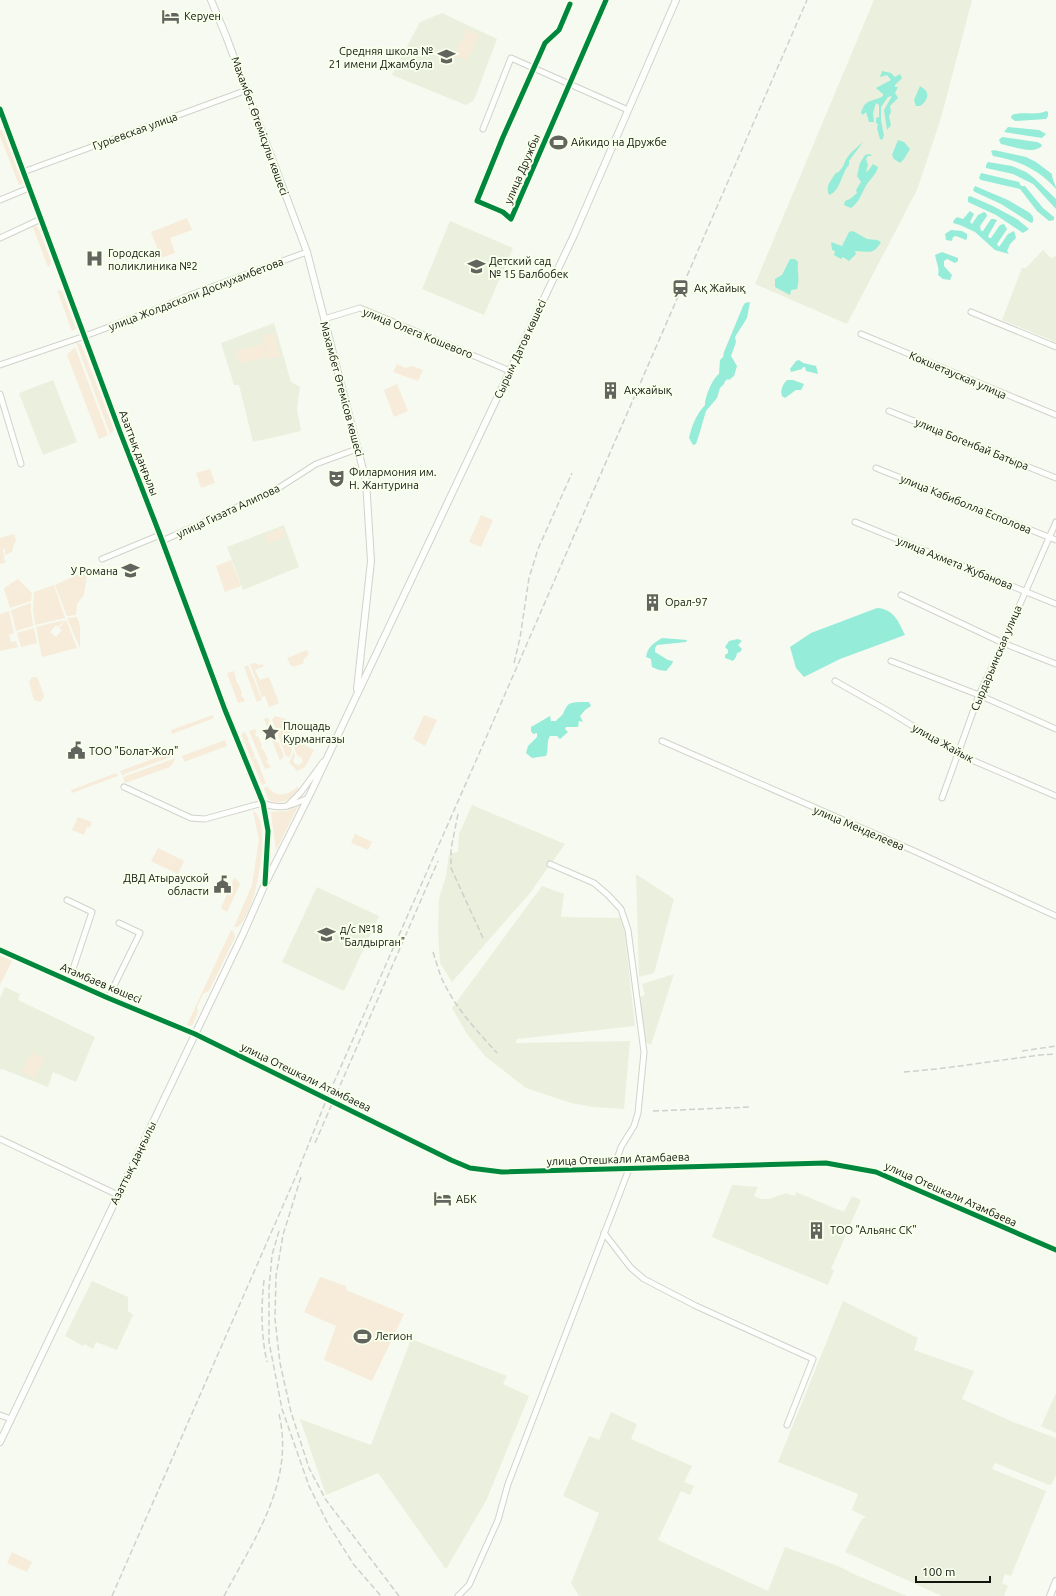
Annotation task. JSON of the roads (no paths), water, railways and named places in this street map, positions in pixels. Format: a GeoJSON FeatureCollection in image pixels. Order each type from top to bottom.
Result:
{"type":"FeatureCollection","features":[{"type":"Feature","properties":{"kind":"main road","name":"Махамбет Өтемісұлы көшесі"},"geometry":{"type":"LineString","coordinates":[[211,0],[247,90],[307,252]]}},
{"type":"Feature","properties":{"kind":"main road","name":"Сырым Датов көшесі"},"geometry":{"type":"LineString","coordinates":[[308,798],[574,235],[676,0]]}},
{"type":"Feature","properties":{"kind":"main road","name":"Махамбет Өтемісов көшесі"},"geometry":{"type":"LineString","coordinates":[[307,252],[367,487],[371,561],[356,695]]}},
{"type":"Feature","properties":{"kind":"main road","name":"Азаттық даңғылы"},"geometry":{"type":"LineString","coordinates":[[0,1442],[243,934],[265,884],[308,798]]}},
{"type":"Feature","properties":{"kind":"main road"},"geometry":{"type":"LineString","coordinates":[[1050,1596],[1056,1581]]}},
{"type":"Feature","properties":{"kind":"street","name":"улица Дружбы"},"geometry":{"type":"LineString","coordinates":[[570,4],[559,30],[545,43],[503,137],[477,201],[503,212],[511,219],[606,0]]}},
{"type":"Feature","properties":{"kind":"street"},"geometry":{"type":"LineString","coordinates":[[483,129],[511,58],[628,110]]}},
{"type":"Feature","properties":{"kind":"street","name":"Гурьевская улица"},"geometry":{"type":"LineString","coordinates":[[23,172],[247,90]]}},
{"type":"Feature","properties":{"kind":"street","name":"Азаттық даңғылы"},"geometry":{"type":"LineString","coordinates":[[0,109],[120,432],[228,716],[263,803],[268,831],[265,884]]}},
{"type":"Feature","properties":{"kind":"street"},"geometry":{"type":"LineString","coordinates":[[0,200],[29,188]]}},
{"type":"Feature","properties":{"kind":"street"},"geometry":{"type":"LineString","coordinates":[[0,238],[41,219]]}},
{"type":"Feature","properties":{"kind":"street","name":"улица Жолдаскали Досмухамбетова"},"geometry":{"type":"LineString","coordinates":[[0,365],[85,336],[307,252]]}},
{"type":"Feature","properties":{"kind":"street","name":"улица Олега Кошевого"},"geometry":{"type":"LineString","coordinates":[[324,319],[360,308],[510,371]]}},
{"type":"Feature","properties":{"kind":"street"},"geometry":{"type":"LineString","coordinates":[[970,312],[1056,347]]}},
{"type":"Feature","properties":{"kind":"street","name":"Кокшетауская улица"},"geometry":{"type":"LineString","coordinates":[[860,334],[1056,415]]}},
{"type":"Feature","properties":{"kind":"street"},"geometry":{"type":"LineString","coordinates":[[0,394],[22,464]]}},
{"type":"Feature","properties":{"kind":"street","name":"улица Богенбай Батыра"},"geometry":{"type":"LineString","coordinates":[[889,411],[1056,478]]}},
{"type":"Feature","properties":{"kind":"street","name":"улица Гизата Алипова"},"geometry":{"type":"LineString","coordinates":[[102,559],[161,538],[277,489],[316,464],[357,449]]}},
{"type":"Feature","properties":{"kind":"street","name":"улица Кабиболла Есполова"},"geometry":{"type":"LineString","coordinates":[[876,468],[1056,540]]}},
{"type":"Feature","properties":{"kind":"street","name":"улица Ахмета Жубанова"},"geometry":{"type":"LineString","coordinates":[[855,522],[1056,604]]}},
{"type":"Feature","properties":{"kind":"street","name":"Сырдарьинская улица"},"geometry":{"type":"LineString","coordinates":[[942,798],[979,695],[1056,522]]}},
{"type":"Feature","properties":{"kind":"street"},"geometry":{"type":"LineString","coordinates":[[901,595],[1003,643],[1056,664]]}},
{"type":"Feature","properties":{"kind":"street"},"geometry":{"type":"LineString","coordinates":[[891,661],[979,695],[1056,729]]}},
{"type":"Feature","properties":{"kind":"street","name":"улица Жайык"},"geometry":{"type":"LineString","coordinates":[[835,682],[890,712],[958,754],[1056,796]]}},
{"type":"Feature","properties":{"kind":"street","name":"улица Менделеева"},"geometry":{"type":"LineString","coordinates":[[662,741],[912,850],[1056,916]]}},
{"type":"Feature","properties":{"kind":"street"},"geometry":{"type":"LineString","coordinates":[[287,806],[301,792],[328,755]]}},
{"type":"Feature","properties":{"kind":"street"},"geometry":{"type":"LineString","coordinates":[[124,787],[191,818],[205,819],[263,803],[272,808],[287,806],[308,798]]}},
{"type":"Feature","properties":{"kind":"street"},"geometry":{"type":"LineString","coordinates":[[550,864],[594,883],[621,909],[628,930],[644,1052],[638,1113],[634,1126],[621,1147],[614,1169]]}},
{"type":"Feature","properties":{"kind":"street"},"geometry":{"type":"LineString","coordinates":[[67,900],[92,912],[69,981]]}},
{"type":"Feature","properties":{"kind":"street"},"geometry":{"type":"LineString","coordinates":[[108,998],[140,933],[119,923]]}},
{"type":"Feature","properties":{"kind":"street","name":"Атамбаев көшесі"},"geometry":{"type":"LineString","coordinates":[[0,950],[108,998],[195,1034]]}},
{"type":"Feature","properties":{"kind":"street","name":"улица Отешкали Атамбаева"},"geometry":{"type":"LineString","coordinates":[[195,1034],[470,1168],[502,1172],[826,1163],[876,1172],[1056,1250]]}},
{"type":"Feature","properties":{"kind":"street"},"geometry":{"type":"LineString","coordinates":[[0,1139],[118,1195]]}},
{"type":"Feature","properties":{"kind":"street"},"geometry":{"type":"LineString","coordinates":[[458,1596],[469,1585],[498,1520],[508,1484],[629,1169]]}},
{"type":"Feature","properties":{"kind":"street"},"geometry":{"type":"LineString","coordinates":[[604,1233],[631,1268],[644,1279],[696,1306],[813,1359],[787,1425]]}},
{"type":"Feature","properties":{"kind":"street"},"geometry":{"type":"LineString","coordinates":[[0,1415],[11,1419]]}},
{"type":"Feature","properties":{"kind":"water"},"geometry":{"type":"Polygon","coordinates":[[[882,71],[891,73],[895,77],[900,74],[902,78],[895,85],[895,87],[898,87],[895,93],[898,98],[890,106],[891,112],[889,116],[891,125],[887,130],[884,110],[892,96],[888,97],[881,107],[881,120],[884,136],[882,140],[880,139],[877,128],[878,124],[876,123],[876,118],[879,117],[879,105],[876,103],[873,113],[874,122],[869,122],[866,112],[863,115],[861,113],[867,102],[883,96],[883,94],[876,88],[891,80],[887,75],[880,77],[882,71]]]}},
{"type":"Feature","properties":{"kind":"water"},"geometry":{"type":"Polygon","coordinates":[[[920,86],[926,91],[927,97],[922,105],[916,106],[914,100],[920,86]]]}},
{"type":"Feature","properties":{"kind":"water"},"geometry":{"type":"Polygon","coordinates":[[[1048,112],[1048,116],[1046,119],[1015,121],[1011,118],[1012,115],[1020,113],[1038,113],[1048,112]]]}},
{"type":"Feature","properties":{"kind":"water"},"geometry":{"type":"Polygon","coordinates":[[[1008,127],[1039,130],[1046,134],[1042,138],[1004,132],[1008,127]]]}},
{"type":"Feature","properties":{"kind":"water"},"geometry":{"type":"Polygon","coordinates":[[[1002,137],[1037,142],[1042,146],[1033,150],[1016,148],[1001,144],[999,140],[1002,137]]]}},
{"type":"Feature","properties":{"kind":"water"},"geometry":{"type":"Polygon","coordinates":[[[898,140],[904,142],[910,149],[900,163],[894,159],[892,155],[898,140]]]}},
{"type":"Feature","properties":{"kind":"water"},"geometry":{"type":"Polygon","coordinates":[[[863,142],[849,161],[849,165],[846,168],[836,190],[829,195],[828,186],[836,173],[843,167],[849,155],[863,142]]]}},
{"type":"Feature","properties":{"kind":"water"},"geometry":{"type":"Polygon","coordinates":[[[994,150],[1026,157],[1036,162],[1052,174],[1056,189],[1042,176],[1028,167],[1011,160],[993,156],[991,151],[994,150]]]}},
{"type":"Feature","properties":{"kind":"water"},"geometry":{"type":"Polygon","coordinates":[[[870,154],[872,156],[868,156],[866,159],[868,165],[866,172],[873,164],[878,167],[876,172],[854,206],[851,208],[844,205],[845,201],[857,193],[856,190],[861,182],[857,176],[860,163],[865,155],[870,154]]]}},
{"type":"Feature","properties":{"kind":"water"},"geometry":{"type":"Polygon","coordinates":[[[988,162],[1012,166],[1026,172],[1056,199],[1056,209],[1033,184],[1013,174],[986,168],[988,162]]]}},
{"type":"Feature","properties":{"kind":"water"},"geometry":{"type":"Polygon","coordinates":[[[981,173],[1019,182],[1021,186],[1025,186],[1043,208],[1054,217],[1054,220],[1049,221],[1037,211],[1020,189],[981,180],[979,178],[981,173]]]}},
{"type":"Feature","properties":{"kind":"water"},"geometry":{"type":"Polygon","coordinates":[[[975,186],[1008,200],[1030,213],[1033,217],[1033,222],[1031,223],[1001,204],[975,192],[973,190],[975,186]]]}},
{"type":"Feature","properties":{"kind":"water"},"geometry":{"type":"Polygon","coordinates":[[[970,196],[1017,219],[1029,229],[1023,233],[996,215],[968,202],[968,197],[970,196]]]}},
{"type":"Feature","properties":{"kind":"water"},"geometry":{"type":"Polygon","coordinates":[[[970,211],[974,214],[970,222],[972,224],[978,215],[984,212],[986,213],[987,216],[980,226],[981,231],[983,231],[991,219],[997,220],[988,236],[989,238],[991,238],[1000,225],[1004,224],[1007,229],[997,244],[999,247],[1008,234],[1014,231],[1016,238],[1010,244],[1007,251],[1009,254],[995,250],[975,232],[953,223],[957,217],[963,219],[970,211]]]}},
{"type":"Feature","properties":{"kind":"water"},"geometry":{"type":"Polygon","coordinates":[[[951,230],[962,231],[967,234],[966,240],[956,236],[953,237],[952,241],[946,240],[945,234],[951,230]]]}},
{"type":"Feature","properties":{"kind":"water"},"geometry":{"type":"Polygon","coordinates":[[[853,231],[867,239],[881,242],[873,251],[855,251],[856,254],[849,261],[843,257],[841,259],[834,255],[835,251],[832,250],[831,242],[842,246],[849,232],[853,231]]]}},
{"type":"Feature","properties":{"kind":"water"},"geometry":{"type":"Polygon","coordinates":[[[942,252],[958,258],[958,261],[955,263],[947,259],[944,261],[944,266],[952,275],[950,280],[943,279],[938,275],[935,255],[942,252]]]}},
{"type":"Feature","properties":{"kind":"water"},"geometry":{"type":"Polygon","coordinates":[[[790,259],[795,259],[798,262],[798,285],[797,289],[791,290],[790,295],[775,287],[775,279],[782,275],[790,259]]]}},
{"type":"Feature","properties":{"kind":"water"},"geometry":{"type":"Polygon","coordinates":[[[750,302],[747,318],[735,337],[736,342],[731,356],[737,366],[734,376],[725,381],[720,388],[717,398],[706,411],[696,444],[693,445],[689,438],[693,424],[705,405],[711,384],[719,374],[720,360],[723,357],[743,306],[745,303],[750,302]]]}},
{"type":"Feature","properties":{"kind":"water"},"geometry":{"type":"Polygon","coordinates":[[[799,360],[803,363],[816,366],[818,374],[806,371],[805,367],[791,372],[790,369],[796,361],[799,360]]]}},
{"type":"Feature","properties":{"kind":"water"},"geometry":{"type":"Polygon","coordinates":[[[787,380],[793,380],[804,384],[801,390],[796,390],[785,398],[782,396],[781,392],[783,385],[787,380]]]}},
{"type":"Feature","properties":{"kind":"water"},"geometry":{"type":"Polygon","coordinates":[[[877,608],[891,613],[898,621],[905,635],[840,659],[804,677],[796,668],[790,647],[811,633],[877,608]]]}},
{"type":"Feature","properties":{"kind":"water"},"geometry":{"type":"Polygon","coordinates":[[[662,638],[687,640],[686,642],[657,645],[655,652],[668,660],[673,661],[666,671],[652,667],[651,659],[646,657],[650,648],[662,638]]]}},
{"type":"Feature","properties":{"kind":"water"},"geometry":{"type":"Polygon","coordinates":[[[738,639],[742,641],[738,645],[742,649],[740,652],[737,653],[733,661],[725,658],[728,650],[725,647],[729,641],[738,639]]]}},
{"type":"Feature","properties":{"kind":"water"},"geometry":{"type":"Polygon","coordinates":[[[589,702],[591,706],[580,716],[583,722],[579,721],[578,727],[566,727],[565,729],[568,732],[560,739],[557,736],[550,736],[546,756],[532,758],[526,753],[528,746],[537,737],[537,733],[533,734],[531,731],[531,727],[550,716],[551,721],[556,721],[569,704],[589,702]]]}},
{"type":"Feature","properties":{"kind":"railway"},"geometry":{"type":"LineString","coordinates":[[112,1596],[296,1176],[327,1098],[482,747],[807,0]]}},
{"type":"Feature","properties":{"kind":"railway"},"geometry":{"type":"LineString","coordinates":[[514,663],[520,638],[529,578],[538,549],[572,473]]}},
{"type":"Feature","properties":{"kind":"railway"},"geometry":{"type":"LineString","coordinates":[[458,814],[451,849],[451,868],[483,938]]}},
{"type":"Feature","properties":{"kind":"railway"},"geometry":{"type":"LineString","coordinates":[[315,1143],[438,861]]}},
{"type":"Feature","properties":{"kind":"railway"},"geometry":{"type":"LineString","coordinates":[[433,952],[442,979],[451,996],[470,1022],[497,1053]]}},
{"type":"Feature","properties":{"kind":"railway"},"geometry":{"type":"LineString","coordinates":[[1022,1051],[1056,1046]]}},
{"type":"Feature","properties":{"kind":"railway"},"geometry":{"type":"LineString","coordinates":[[904,1072],[1056,1054]]}},
{"type":"Feature","properties":{"kind":"railway"},"geometry":{"type":"LineString","coordinates":[[653,1111],[750,1107]]}},
{"type":"Feature","properties":{"kind":"railway"},"geometry":{"type":"LineString","coordinates":[[301,1177],[283,1235],[276,1276],[275,1319],[280,1363],[291,1412],[309,1468],[326,1500],[399,1596]]}},
{"type":"Feature","properties":{"kind":"railway"},"geometry":{"type":"LineString","coordinates":[[279,1231],[272,1255],[269,1289],[269,1342],[282,1409],[309,1486],[328,1524],[354,1565],[381,1596]]}},
{"type":"Feature","properties":{"kind":"railway"},"geometry":{"type":"LineString","coordinates":[[264,1280],[262,1321],[267,1362]]}},
{"type":"Feature","properties":{"kind":"railway"},"geometry":{"type":"LineString","coordinates":[[224,1596],[259,1531],[277,1486],[281,1463],[282,1439],[279,1414]]}},
{"type":"Feature","properties":{"kind":"place","name":"Керуен"},"geometry":{"type":"Point","coordinates":[171,16]}},
{"type":"Feature","properties":{"kind":"place","name":"Средняя школа № 21 имени Джамбула"},"geometry":{"type":"Point","coordinates":[446,57]}},
{"type":"Feature","properties":{"kind":"place","name":"Айкидо на Дружбе"},"geometry":{"type":"Point","coordinates":[558,142]}},
{"type":"Feature","properties":{"kind":"place","name":"Городская поликлиника №2"},"geometry":{"type":"Point","coordinates":[95,259]}},
{"type":"Feature","properties":{"kind":"place","name":"Детский сад № 15 Балбобек"},"geometry":{"type":"Point","coordinates":[476,267]}},
{"type":"Feature","properties":{"kind":"place","name":"Ақ Жайық"},"geometry":{"type":"Point","coordinates":[681,288]}},
{"type":"Feature","properties":{"kind":"place","name":"Ақжайық"},"geometry":{"type":"Point","coordinates":[611,390]}},
{"type":"Feature","properties":{"kind":"place","name":"Филармония им. Н. Жантурина"},"geometry":{"type":"Point","coordinates":[336,478]}},
{"type":"Feature","properties":{"kind":"place","name":"У Романа"},"geometry":{"type":"Point","coordinates":[131,571]}},
{"type":"Feature","properties":{"kind":"place","name":"Орал-97"},"geometry":{"type":"Point","coordinates":[652,602]}},
{"type":"Feature","properties":{"kind":"place","name":"Площадь Курмангазы"},"geometry":{"type":"Point","coordinates":[270,732]}},
{"type":"Feature","properties":{"kind":"place","name":"ТОО \"Болат-Жол\""},"geometry":{"type":"Point","coordinates":[76,751]}},
{"type":"Feature","properties":{"kind":"place","name":"ДВД Атырауской области"},"geometry":{"type":"Point","coordinates":[222,884]}},
{"type":"Feature","properties":{"kind":"place","name":"д/с №18 \"Балдырган\""},"geometry":{"type":"Point","coordinates":[327,935]}},
{"type":"Feature","properties":{"kind":"place","name":"АБК"},"geometry":{"type":"Point","coordinates":[443,1199]}},
{"type":"Feature","properties":{"kind":"place","name":"ТОО \"Альянс СК\""},"geometry":{"type":"Point","coordinates":[817,1230]}},
{"type":"Feature","properties":{"kind":"place","name":"Легион"},"geometry":{"type":"Point","coordinates":[362,1336]}}]}
